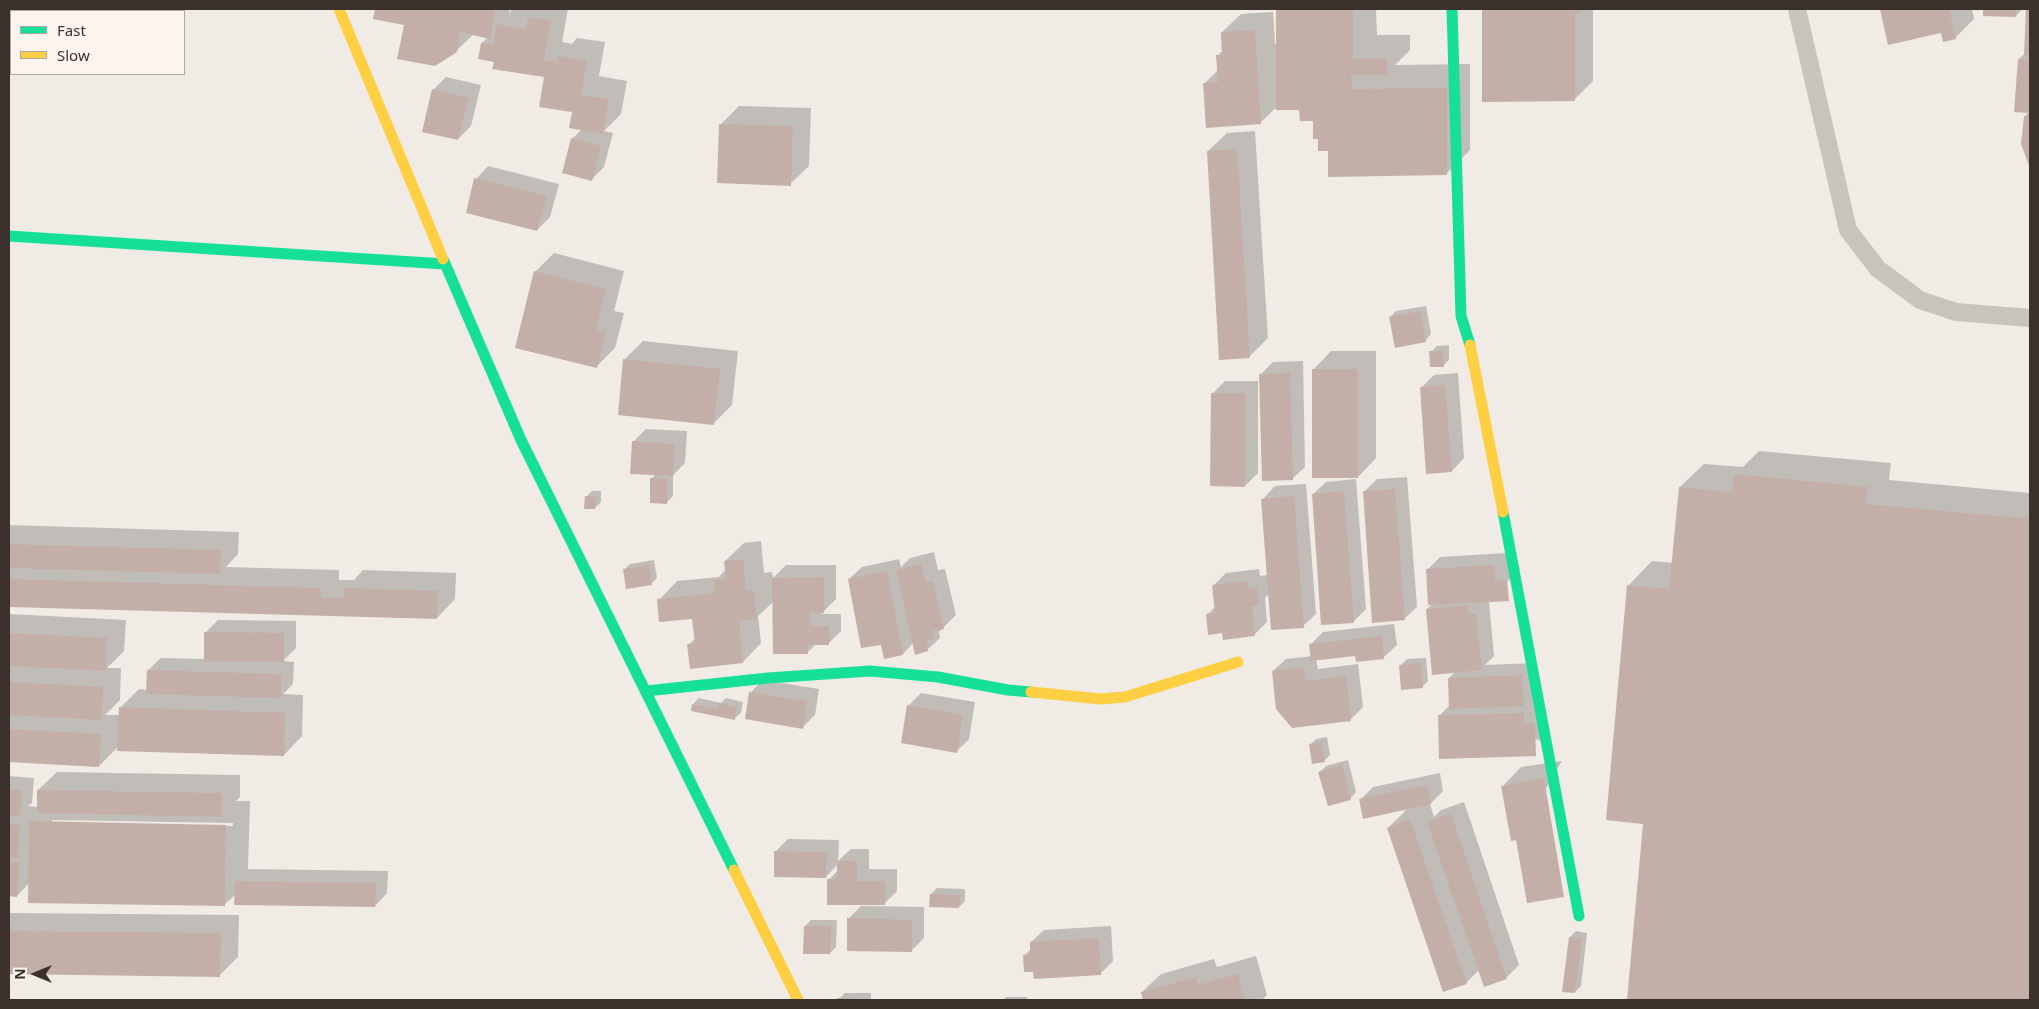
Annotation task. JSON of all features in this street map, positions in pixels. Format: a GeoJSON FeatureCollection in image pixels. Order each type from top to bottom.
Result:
{"type":"FeatureCollection","features":[{"type":"Feature","properties":{"kind":"street"},"geometry":{"type":"LineString","coordinates":[[339,9],[521,440],[798,1000]]}},
{"type":"Feature","properties":{"kind":"street"},"geometry":{"type":"LineString","coordinates":[[1452,9],[1462,316],[1473,354],[1579,916]]}},
{"type":"Feature","properties":{"kind":"street"},"geometry":{"type":"LineString","coordinates":[[9,236],[446,264]]}},
{"type":"Feature","properties":{"kind":"street"},"geometry":{"type":"LineString","coordinates":[[646,691],[768,678],[870,671],[938,677],[1008,690],[1101,699],[1125,697],[1238,662]]}},
{"type":"Feature","properties":{"kind":"lane"},"geometry":{"type":"LineString","coordinates":[[1797,9],[1848,230],[1878,269],[1920,300],[1956,312],[2030,318]]}},
{"type":"Feature","properties":{"kind":"building"},"geometry":{"type":"Polygon","coordinates":[[[375,9],[496,9],[490,39],[460,32],[457,52],[435,66],[397,59],[404,25],[373,19],[375,9]]]}},
{"type":"Feature","properties":{"kind":"building"},"geometry":{"type":"Polygon","coordinates":[[[1276,9],[1353,9],[1353,59],[1387,58],[1387,75],[1351,75],[1352,89],[1447,88],[1447,175],[1328,177],[1328,151],[1318,151],[1318,139],[1313,139],[1313,121],[1300,121],[1299,110],[1276,110],[1276,9]]]}},
{"type":"Feature","properties":{"kind":"building"},"geometry":{"type":"Polygon","coordinates":[[[1482,9],[1580,9],[1580,13],[1575,13],[1575,101],[1482,102],[1482,9]]]}},
{"type":"Feature","properties":{"kind":"building"},"geometry":{"type":"Polygon","coordinates":[[[1880,9],[1949,9],[1956,39],[1943,42],[1941,33],[1888,45],[1880,9]]]}},
{"type":"Feature","properties":{"kind":"building"},"geometry":{"type":"Polygon","coordinates":[[[1983,9],[2016,9],[2016,17],[1983,16],[1983,9]]]}},
{"type":"Feature","properties":{"kind":"building"},"geometry":{"type":"Polygon","coordinates":[[[2026,9],[2030,9],[2030,55],[2024,55],[2026,9]]]}},
{"type":"Feature","properties":{"kind":"building"},"geometry":{"type":"Polygon","coordinates":[[[528,17],[551,21],[544,60],[557,62],[558,56],[587,61],[581,95],[609,99],[603,134],[569,128],[572,112],[539,107],[544,77],[492,69],[494,62],[478,59],[481,43],[493,45],[497,24],[526,29],[528,17]]]}},
{"type":"Feature","properties":{"kind":"building"},"geometry":{"type":"Polygon","coordinates":[[[1255,30],[1261,124],[1206,128],[1203,83],[1218,82],[1216,55],[1222,55],[1221,32],[1255,30]]]}},
{"type":"Feature","properties":{"kind":"building"},"geometry":{"type":"Polygon","coordinates":[[[2018,59],[2030,60],[2030,113],[2014,112],[2018,59]]]}},
{"type":"Feature","properties":{"kind":"building"},"geometry":{"type":"Polygon","coordinates":[[[432,89],[469,98],[458,140],[422,132],[432,89]]]}},
{"type":"Feature","properties":{"kind":"building"},"geometry":{"type":"Polygon","coordinates":[[[2024,116],[2030,116],[2030,168],[2021,144],[2024,116]]]}},
{"type":"Feature","properties":{"kind":"building"},"geometry":{"type":"Polygon","coordinates":[[[719,124],[793,126],[791,186],[717,183],[719,124]]]}},
{"type":"Feature","properties":{"kind":"building"},"geometry":{"type":"Polygon","coordinates":[[[571,138],[601,146],[592,181],[562,173],[571,138]]]}},
{"type":"Feature","properties":{"kind":"building"},"geometry":{"type":"Polygon","coordinates":[[[1237,149],[1250,358],[1219,360],[1207,151],[1237,149]]]}},
{"type":"Feature","properties":{"kind":"building"},"geometry":{"type":"Polygon","coordinates":[[[474,178],[547,196],[537,231],[466,213],[474,178]]]}},
{"type":"Feature","properties":{"kind":"building"},"geometry":{"type":"Polygon","coordinates":[[[534,271],[606,289],[596,329],[606,332],[597,368],[515,348],[534,271]]]}},
{"type":"Feature","properties":{"kind":"building"},"geometry":{"type":"Polygon","coordinates":[[[1420,311],[1426,342],[1395,348],[1389,317],[1420,311]]]}},
{"type":"Feature","properties":{"kind":"building"},"geometry":{"type":"Polygon","coordinates":[[[1429,351],[1443,351],[1444,367],[1430,367],[1429,351]]]}},
{"type":"Feature","properties":{"kind":"building"},"geometry":{"type":"Polygon","coordinates":[[[623,359],[720,369],[714,425],[618,415],[623,359]]]}},
{"type":"Feature","properties":{"kind":"building"},"geometry":{"type":"Polygon","coordinates":[[[1312,369],[1358,369],[1358,478],[1312,478],[1312,369]]]}},
{"type":"Feature","properties":{"kind":"building"},"geometry":{"type":"Polygon","coordinates":[[[1290,373],[1293,480],[1262,481],[1259,374],[1290,373]]]}},
{"type":"Feature","properties":{"kind":"building"},"geometry":{"type":"Polygon","coordinates":[[[1445,385],[1452,472],[1426,474],[1420,387],[1445,385]]]}},
{"type":"Feature","properties":{"kind":"building"},"geometry":{"type":"Polygon","coordinates":[[[1211,393],[1246,393],[1245,487],[1210,486],[1211,393]]]}},
{"type":"Feature","properties":{"kind":"building"},"geometry":{"type":"Polygon","coordinates":[[[632,441],[675,444],[673,476],[630,474],[632,441]]]}},
{"type":"Feature","properties":{"kind":"building"},"geometry":{"type":"Polygon","coordinates":[[[1734,474],[1868,487],[1866,504],[2030,519],[2030,1000],[1627,1000],[1643,824],[1606,820],[1627,585],[1669,589],[1679,487],[1732,492],[1734,474]]]}},
{"type":"Feature","properties":{"kind":"building"},"geometry":{"type":"Polygon","coordinates":[[[650,478],[667,478],[667,504],[650,503],[650,478]]]}},
{"type":"Feature","properties":{"kind":"building"},"geometry":{"type":"Polygon","coordinates":[[[1395,489],[1405,620],[1372,623],[1363,491],[1395,489]]]}},
{"type":"Feature","properties":{"kind":"building"},"geometry":{"type":"Polygon","coordinates":[[[1344,491],[1354,623],[1321,625],[1312,494],[1344,491]]]}},
{"type":"Feature","properties":{"kind":"building"},"geometry":{"type":"Polygon","coordinates":[[[585,496],[596,497],[595,509],[584,509],[585,496]]]}},
{"type":"Feature","properties":{"kind":"building"},"geometry":{"type":"Polygon","coordinates":[[[1294,496],[1304,628],[1271,630],[1261,499],[1294,496]]]}},
{"type":"Feature","properties":{"kind":"building"},"geometry":{"type":"Polygon","coordinates":[[[9,544],[221,550],[220,574],[9,568],[9,544]]]}},
{"type":"Feature","properties":{"kind":"building"},"geometry":{"type":"Polygon","coordinates":[[[743,559],[746,591],[754,590],[757,619],[739,621],[743,663],[690,669],[687,644],[695,643],[692,619],[659,622],[657,599],[715,593],[714,580],[726,579],[724,561],[743,559]]]}},
{"type":"Feature","properties":{"kind":"building"},"geometry":{"type":"Polygon","coordinates":[[[921,564],[926,582],[933,581],[944,629],[932,631],[934,639],[926,641],[928,651],[915,655],[896,570],[921,564]]]}},
{"type":"Feature","properties":{"kind":"building"},"geometry":{"type":"Polygon","coordinates":[[[649,565],[652,585],[626,589],[623,569],[649,565]]]}},
{"type":"Feature","properties":{"kind":"building"},"geometry":{"type":"Polygon","coordinates":[[[1494,565],[1495,581],[1507,580],[1509,601],[1428,605],[1426,569],[1494,565]]]}},
{"type":"Feature","properties":{"kind":"building"},"geometry":{"type":"Polygon","coordinates":[[[887,571],[903,655],[884,659],[881,645],[861,648],[848,579],[887,571]]]}},
{"type":"Feature","properties":{"kind":"building"},"geometry":{"type":"Polygon","coordinates":[[[824,577],[824,613],[810,613],[810,626],[829,626],[829,645],[808,645],[808,654],[773,654],[772,578],[824,577]]]}},
{"type":"Feature","properties":{"kind":"building"},"geometry":{"type":"Polygon","coordinates":[[[9,579],[321,588],[321,598],[344,598],[344,588],[438,591],[437,619],[9,607],[9,579]]]}},
{"type":"Feature","properties":{"kind":"building"},"geometry":{"type":"Polygon","coordinates":[[[1247,581],[1248,588],[1257,587],[1259,605],[1252,606],[1255,636],[1223,640],[1222,633],[1208,635],[1206,614],[1215,613],[1212,585],[1247,581]]]}},
{"type":"Feature","properties":{"kind":"building"},"geometry":{"type":"Polygon","coordinates":[[[1468,605],[1469,614],[1476,614],[1482,670],[1432,675],[1426,609],[1468,605]]]}},
{"type":"Feature","properties":{"kind":"building"},"geometry":{"type":"Polygon","coordinates":[[[204,632],[284,633],[284,662],[204,661],[204,632]]]}},
{"type":"Feature","properties":{"kind":"building"},"geometry":{"type":"Polygon","coordinates":[[[9,633],[107,638],[106,671],[9,666],[9,633]]]}},
{"type":"Feature","properties":{"kind":"building"},"geometry":{"type":"Polygon","coordinates":[[[1382,636],[1384,659],[1356,662],[1355,656],[1311,661],[1309,644],[1382,636]]]}},
{"type":"Feature","properties":{"kind":"building"},"geometry":{"type":"Polygon","coordinates":[[[1421,663],[1423,688],[1401,690],[1399,665],[1421,663]]]}},
{"type":"Feature","properties":{"kind":"building"},"geometry":{"type":"Polygon","coordinates":[[[1304,667],[1305,681],[1346,676],[1351,721],[1292,728],[1276,709],[1272,671],[1304,667]]]}},
{"type":"Feature","properties":{"kind":"building"},"geometry":{"type":"Polygon","coordinates":[[[147,670],[282,674],[281,698],[146,694],[147,670]]]}},
{"type":"Feature","properties":{"kind":"building"},"geometry":{"type":"Polygon","coordinates":[[[1522,675],[1524,706],[1449,709],[1448,678],[1522,675]]]}},
{"type":"Feature","properties":{"kind":"building"},"geometry":{"type":"Polygon","coordinates":[[[9,682],[103,687],[102,720],[9,715],[9,682]]]}},
{"type":"Feature","properties":{"kind":"building"},"geometry":{"type":"Polygon","coordinates":[[[749,692],[807,701],[803,729],[745,719],[749,692]]]}},
{"type":"Feature","properties":{"kind":"building"},"geometry":{"type":"Polygon","coordinates":[[[718,703],[737,707],[735,720],[691,711],[692,704],[717,709],[718,703]]]}},
{"type":"Feature","properties":{"kind":"building"},"geometry":{"type":"Polygon","coordinates":[[[907,705],[963,715],[957,753],[901,743],[907,705]]]}},
{"type":"Feature","properties":{"kind":"building"},"geometry":{"type":"Polygon","coordinates":[[[119,707],[285,713],[284,756],[117,751],[119,707]]]}},
{"type":"Feature","properties":{"kind":"building"},"geometry":{"type":"Polygon","coordinates":[[[1524,713],[1524,723],[1535,723],[1536,756],[1439,759],[1438,715],[1524,713]]]}},
{"type":"Feature","properties":{"kind":"building"},"geometry":{"type":"Polygon","coordinates":[[[9,729],[101,734],[99,767],[9,762],[9,729]]]}},
{"type":"Feature","properties":{"kind":"building"},"geometry":{"type":"Polygon","coordinates":[[[1321,742],[1325,762],[1312,764],[1309,744],[1321,742]]]}},
{"type":"Feature","properties":{"kind":"building"},"geometry":{"type":"Polygon","coordinates":[[[1342,765],[1351,800],[1328,806],[1318,772],[1342,765]]]}},
{"type":"Feature","properties":{"kind":"building"},"geometry":{"type":"Polygon","coordinates":[[[1544,778],[1564,897],[1527,903],[1516,840],[1511,841],[1501,786],[1544,778]]]}},
{"type":"Feature","properties":{"kind":"building"},"geometry":{"type":"Polygon","coordinates":[[[1427,785],[1431,804],[1363,819],[1359,799],[1427,785]]]}},
{"type":"Feature","properties":{"kind":"building"},"geometry":{"type":"Polygon","coordinates":[[[9,789],[22,790],[20,817],[9,816],[9,789]]]}},
{"type":"Feature","properties":{"kind":"building"},"geometry":{"type":"Polygon","coordinates":[[[37,790],[222,793],[222,817],[37,813],[37,790]]]}},
{"type":"Feature","properties":{"kind":"building"},"geometry":{"type":"Polygon","coordinates":[[[1451,814],[1507,979],[1484,987],[1427,822],[1451,814]]]}},
{"type":"Feature","properties":{"kind":"building"},"geometry":{"type":"Polygon","coordinates":[[[1410,819],[1467,984],[1443,992],[1387,828],[1410,819]]]}},
{"type":"Feature","properties":{"kind":"building"},"geometry":{"type":"Polygon","coordinates":[[[29,821],[226,825],[225,906],[28,903],[29,821]]]}},
{"type":"Feature","properties":{"kind":"building"},"geometry":{"type":"Polygon","coordinates":[[[9,824],[20,825],[18,859],[9,858],[9,824]]]}},
{"type":"Feature","properties":{"kind":"building"},"geometry":{"type":"Polygon","coordinates":[[[774,851],[827,852],[826,878],[774,877],[774,851]]]}},
{"type":"Feature","properties":{"kind":"building"},"geometry":{"type":"Polygon","coordinates":[[[837,861],[857,861],[857,881],[885,881],[885,905],[827,905],[827,879],[837,879],[837,861]]]}},
{"type":"Feature","properties":{"kind":"building"},"geometry":{"type":"Polygon","coordinates":[[[9,862],[20,863],[17,897],[9,896],[9,862]]]}},
{"type":"Feature","properties":{"kind":"building"},"geometry":{"type":"Polygon","coordinates":[[[235,881],[376,883],[375,907],[234,905],[235,881]]]}},
{"type":"Feature","properties":{"kind":"building"},"geometry":{"type":"Polygon","coordinates":[[[930,894],[960,895],[959,908],[929,907],[930,894]]]}},
{"type":"Feature","properties":{"kind":"building"},"geometry":{"type":"Polygon","coordinates":[[[847,918],[912,920],[912,952],[847,951],[847,918]]]}},
{"type":"Feature","properties":{"kind":"building"},"geometry":{"type":"Polygon","coordinates":[[[804,926],[831,926],[830,954],[803,954],[804,926]]]}},
{"type":"Feature","properties":{"kind":"building"},"geometry":{"type":"Polygon","coordinates":[[[9,931],[221,933],[220,977],[9,974],[9,931]]]}},
{"type":"Feature","properties":{"kind":"building"},"geometry":{"type":"Polygon","coordinates":[[[1569,937],[1582,938],[1575,993],[1562,992],[1569,937]]]}},
{"type":"Feature","properties":{"kind":"building"},"geometry":{"type":"Polygon","coordinates":[[[1099,938],[1101,975],[1034,979],[1033,972],[1024,972],[1023,955],[1030,954],[1030,942],[1099,938]]]}},
{"type":"Feature","properties":{"kind":"building"},"geometry":{"type":"Polygon","coordinates":[[[1238,974],[1245,1000],[1143,1000],[1141,992],[1196,977],[1198,985],[1238,974]]]}},
{"type":"Feature","properties":{"kind":"building"},"geometry":{"type":"Polygon","coordinates":[[[837,998],[865,999],[865,1000],[837,1000],[837,998]]]}},
{"type":"Feature","properties":{"kind":"traffic: fast"},"geometry":{"type":"LineString","coordinates":[[1452,9],[1461,316],[1470,345]]}},
{"type":"Feature","properties":{"kind":"traffic: fast"},"geometry":{"type":"LineString","coordinates":[[9,236],[445,264]]}},
{"type":"Feature","properties":{"kind":"traffic: fast"},"geometry":{"type":"LineString","coordinates":[[443,259],[521,440],[734,870]]}},
{"type":"Feature","properties":{"kind":"traffic: fast"},"geometry":{"type":"LineString","coordinates":[[1503,512],[1579,916]]}},
{"type":"Feature","properties":{"kind":"traffic: fast"},"geometry":{"type":"LineString","coordinates":[[646,691],[768,678],[870,671],[938,677],[1008,690],[1031,692]]}},
{"type":"Feature","properties":{"kind":"traffic: slow"},"geometry":{"type":"LineString","coordinates":[[339,9],[443,259]]}},
{"type":"Feature","properties":{"kind":"traffic: slow"},"geometry":{"type":"LineString","coordinates":[[1470,345],[1503,512]]}},
{"type":"Feature","properties":{"kind":"traffic: slow"},"geometry":{"type":"LineString","coordinates":[[1031,692],[1101,699],[1125,697],[1238,662]]}},
{"type":"Feature","properties":{"kind":"traffic: slow"},"geometry":{"type":"LineString","coordinates":[[734,870],[798,1000]]}}]}
